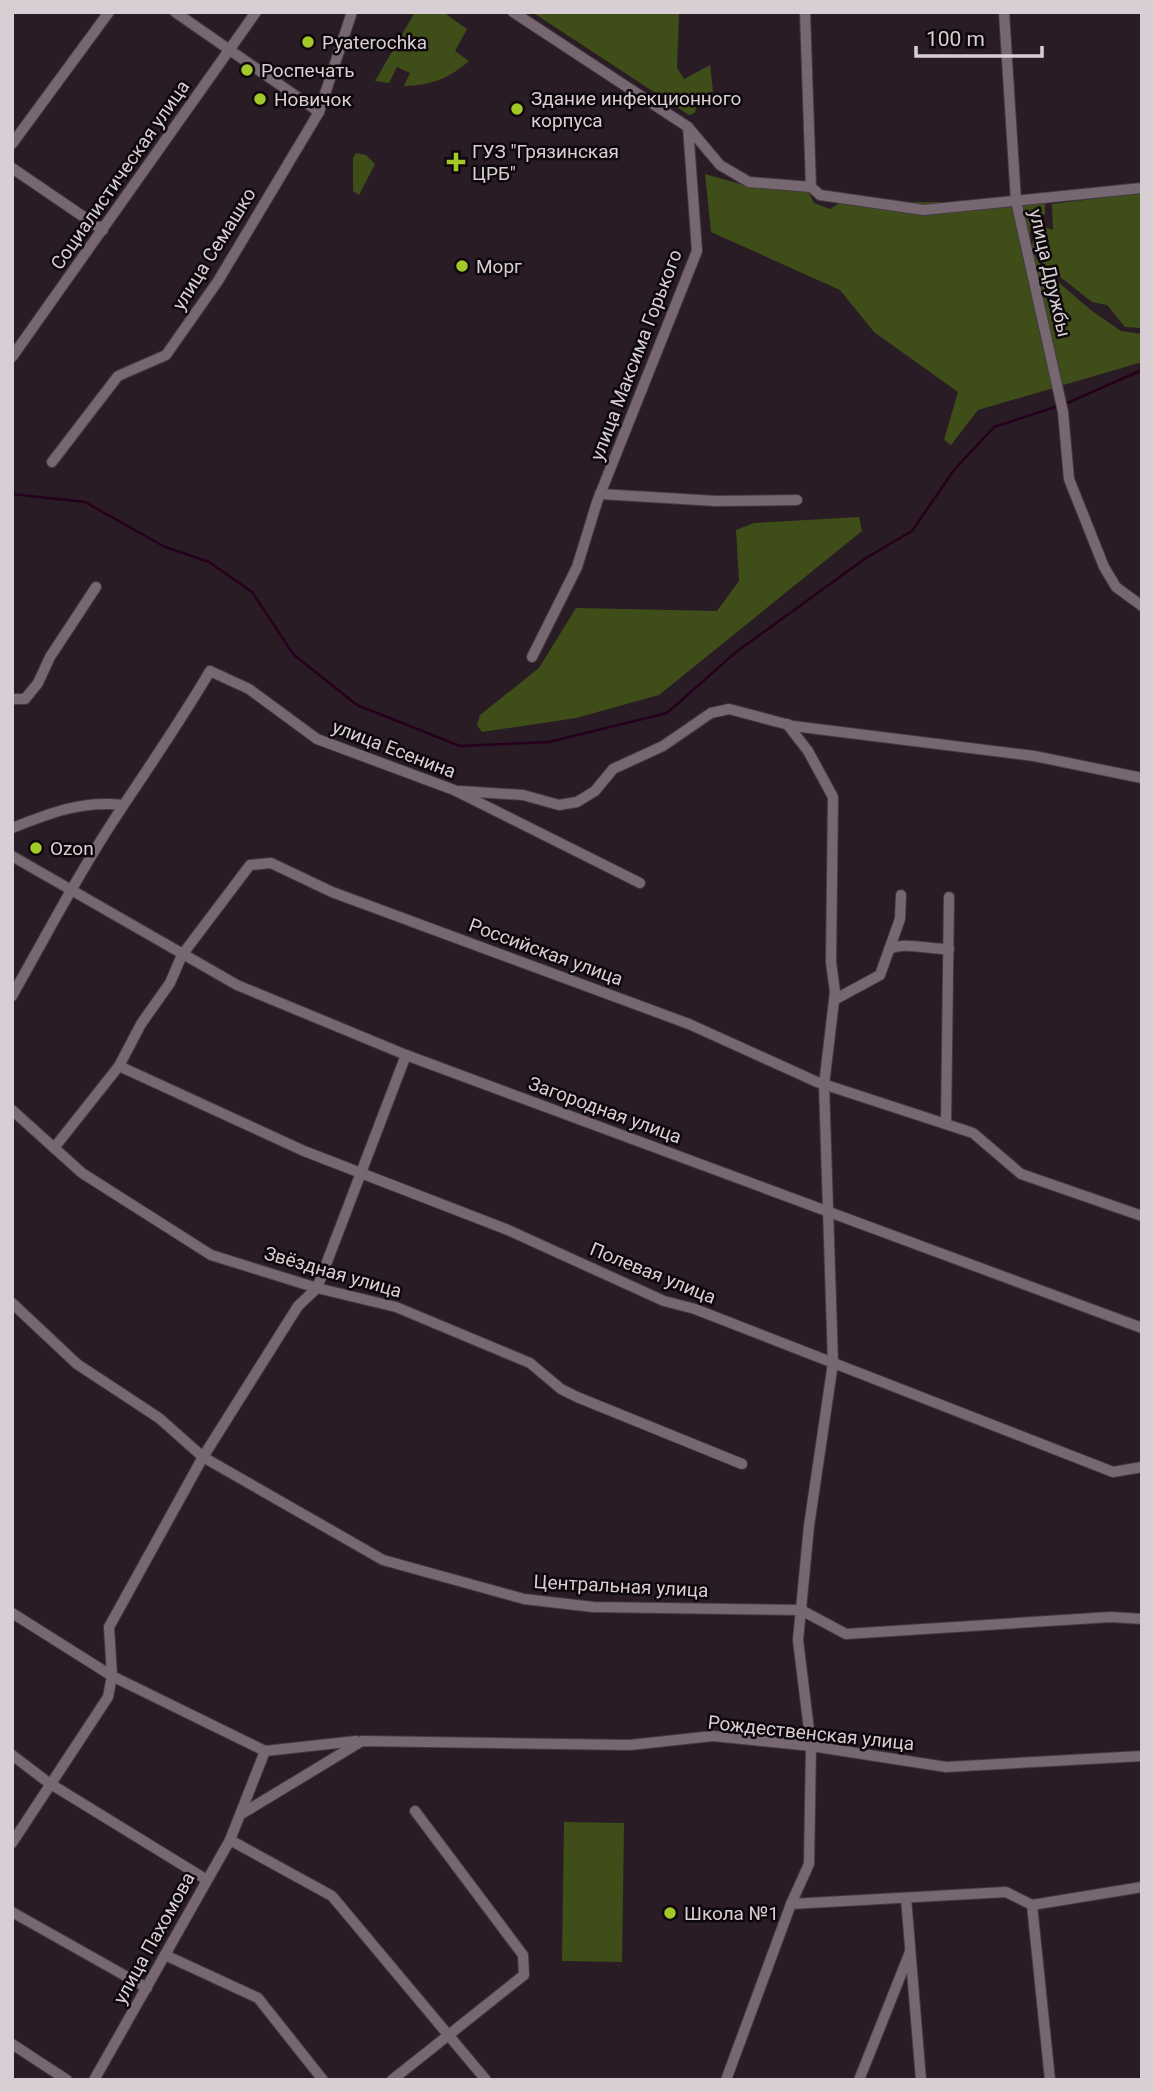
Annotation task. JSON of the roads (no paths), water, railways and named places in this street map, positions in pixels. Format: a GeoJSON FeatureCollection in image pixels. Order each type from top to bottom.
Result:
{"type":"FeatureCollection","features":[{"type":"Feature","properties":{"kind":"street"},"geometry":{"type":"LineString","coordinates":[[12,144],[109,12]]}},
{"type":"Feature","properties":{"kind":"street"},"geometry":{"type":"LineString","coordinates":[[175,12],[319,112]]}},
{"type":"Feature","properties":{"kind":"street","name":"Социалистическая улица"},"geometry":{"type":"LineString","coordinates":[[12,357],[256,12]]}},
{"type":"Feature","properties":{"kind":"street","name":"улица Семашко"},"geometry":{"type":"LineString","coordinates":[[52,462],[118,376],[166,355],[218,281],[319,112],[352,12]]}},
{"type":"Feature","properties":{"kind":"street"},"geometry":{"type":"LineString","coordinates":[[513,12],[688,127],[720,165],[749,182],[811,187],[820,195],[924,210],[1016,201],[1004,12]]}},
{"type":"Feature","properties":{"kind":"street"},"geometry":{"type":"LineString","coordinates":[[805,12],[811,187]]}},
{"type":"Feature","properties":{"kind":"street","name":"улица Максима Горького"},"geometry":{"type":"LineString","coordinates":[[532,657],[577,567],[600,494],[697,250],[688,127]]}},
{"type":"Feature","properties":{"kind":"street"},"geometry":{"type":"LineString","coordinates":[[12,168],[103,230]]}},
{"type":"Feature","properties":{"kind":"street","name":"улица Дружбы"},"geometry":{"type":"LineString","coordinates":[[1142,188],[1016,201],[1063,412],[1069,479],[1104,567],[1115,587],[1142,606]]}},
{"type":"Feature","properties":{"kind":"street"},"geometry":{"type":"LineString","coordinates":[[600,494],[716,501],[797,500]]}},
{"type":"Feature","properties":{"kind":"street"},"geometry":{"type":"LineString","coordinates":[[12,699],[25,699],[38,683],[50,657],[96,587]]}},
{"type":"Feature","properties":{"kind":"street","name":"улица Есенина"},"geometry":{"type":"LineString","coordinates":[[12,996],[72,888],[124,805],[156,761],[211,671],[248,689],[317,739],[454,790],[640,883]]}},
{"type":"Feature","properties":{"kind":"street"},"geometry":{"type":"LineString","coordinates":[[454,790],[523,795],[559,805],[577,802],[595,791],[613,769],[663,746],[711,713],[729,709],[787,724],[1034,756],[1142,778]]}},
{"type":"Feature","properties":{"kind":"street"},"geometry":{"type":"LineString","coordinates":[[726,2080],[791,1904],[809,1864],[811,1746],[798,1640],[833,1363],[824,1084],[834,1000],[833,797],[807,751],[787,724]]}},
{"type":"Feature","properties":{"kind":"street"},"geometry":{"type":"LineString","coordinates":[[12,828],[59,809],[101,802],[124,805]]}},
{"type":"Feature","properties":{"kind":"street"},"geometry":{"type":"LineString","coordinates":[[12,856],[72,888]]}},
{"type":"Feature","properties":{"kind":"street","name":"Российская улица"},"geometry":{"type":"LineString","coordinates":[[54,1148],[119,1066],[141,1024],[170,983],[182,955],[250,865],[271,863],[332,892],[689,1024],[824,1084],[973,1133],[1021,1174],[1142,1216]]}},
{"type":"Feature","properties":{"kind":"street","name":"Загородная улица"},"geometry":{"type":"LineString","coordinates":[[72,888],[237,985],[406,1055],[1142,1328]]}},
{"type":"Feature","properties":{"kind":"street"},"geometry":{"type":"LineString","coordinates":[[834,1000],[880,975],[900,919],[901,895]]}},
{"type":"Feature","properties":{"kind":"street"},"geometry":{"type":"LineString","coordinates":[[946,1124],[949,897]]}},
{"type":"Feature","properties":{"kind":"street"},"geometry":{"type":"LineString","coordinates":[[889,949],[902,943],[927,950],[949,949]]}},
{"type":"Feature","properties":{"kind":"street"},"geometry":{"type":"LineString","coordinates":[[12,1843],[108,1697],[112,1676],[108,1627],[203,1457],[298,1306],[317,1288],[406,1055]]}},
{"type":"Feature","properties":{"kind":"street","name":"Полевая улица"},"geometry":{"type":"LineString","coordinates":[[119,1066],[304,1151],[360,1170],[508,1230],[664,1301],[695,1309],[1112,1472],[1142,1467]]}},
{"type":"Feature","properties":{"kind":"street","name":"Звёздная улица"},"geometry":{"type":"LineString","coordinates":[[12,1110],[82,1173],[211,1255],[317,1288],[373,1299],[418,1316],[530,1363],[561,1390],[742,1464]]}},
{"type":"Feature","properties":{"kind":"street","name":"Центральная улица"},"geometry":{"type":"LineString","coordinates":[[12,1303],[77,1364],[159,1419],[203,1457],[383,1560],[512,1596],[593,1607],[801,1609],[846,1634],[1111,1617],[1142,1619]]}},
{"type":"Feature","properties":{"kind":"street"},"geometry":{"type":"LineString","coordinates":[[12,1613],[112,1676],[265,1751]]}},
{"type":"Feature","properties":{"kind":"street","name":"Рождественская улица"},"geometry":{"type":"LineString","coordinates":[[265,1751],[362,1741],[630,1745],[713,1736],[811,1746],[946,1767],[1142,1756]]}},
{"type":"Feature","properties":{"kind":"street"},"geometry":{"type":"LineString","coordinates":[[243,1813],[362,1741]]}},
{"type":"Feature","properties":{"kind":"street","name":"улица Пахомова"},"geometry":{"type":"LineString","coordinates":[[94,2080],[230,1840],[243,1813],[265,1751]]}},
{"type":"Feature","properties":{"kind":"street"},"geometry":{"type":"LineString","coordinates":[[12,1755],[49,1783],[207,1880]]}},
{"type":"Feature","properties":{"kind":"street"},"geometry":{"type":"LineString","coordinates":[[392,2080],[524,1975],[523,1955],[415,1811]]}},
{"type":"Feature","properties":{"kind":"street"},"geometry":{"type":"LineString","coordinates":[[230,1840],[332,1896],[486,2080]]}},
{"type":"Feature","properties":{"kind":"street"},"geometry":{"type":"LineString","coordinates":[[791,1904],[1006,1892],[1032,1905],[1142,1887]]}},
{"type":"Feature","properties":{"kind":"street"},"geometry":{"type":"LineString","coordinates":[[906,1898],[921,2080]]}},
{"type":"Feature","properties":{"kind":"street"},"geometry":{"type":"LineString","coordinates":[[1032,1905],[1050,2080]]}},
{"type":"Feature","properties":{"kind":"street"},"geometry":{"type":"LineString","coordinates":[[12,1912],[147,1988]]}},
{"type":"Feature","properties":{"kind":"street"},"geometry":{"type":"LineString","coordinates":[[859,2080],[911,1950]]}},
{"type":"Feature","properties":{"kind":"street"},"geometry":{"type":"LineString","coordinates":[[165,1955],[258,1998],[323,2080]]}},
{"type":"Feature","properties":{"kind":"street"},"geometry":{"type":"LineString","coordinates":[[12,2044],[67,2080]]}},
{"type":"Feature","properties":{"kind":"waterway"},"geometry":{"type":"LineString","coordinates":[[1065,404],[1142,370]]}},
{"type":"Feature","properties":{"kind":"waterway"},"geometry":{"type":"LineString","coordinates":[[12,494],[85,502],[165,547],[209,562],[252,592],[293,654],[357,705],[460,746],[549,742],[667,713],[736,652],[866,558],[912,531],[954,470],[994,427],[1058,406]]}},
{"type":"Feature","properties":{"kind":"place","name":"Pyaterochka"},"geometry":{"type":"Point","coordinates":[308,42]}},
{"type":"Feature","properties":{"kind":"place","name":"Роспечать"},"geometry":{"type":"Point","coordinates":[247,70]}},
{"type":"Feature","properties":{"kind":"place","name":"Новичок"},"geometry":{"type":"Point","coordinates":[260,99]}},
{"type":"Feature","properties":{"kind":"place","name":"Здание инфекционного корпуса"},"geometry":{"type":"Point","coordinates":[517,109]}},
{"type":"Feature","properties":{"kind":"place","name":"ГУЗ \"Грязинская ЦРБ\""},"geometry":{"type":"Point","coordinates":[456,162]}},
{"type":"Feature","properties":{"kind":"place","name":"Морг"},"geometry":{"type":"Point","coordinates":[462,266]}},
{"type":"Feature","properties":{"kind":"place","name":"Ozon"},"geometry":{"type":"Point","coordinates":[36,848]}},
{"type":"Feature","properties":{"kind":"place","name":"Школа №1"},"geometry":{"type":"Point","coordinates":[670,1913]}}]}
